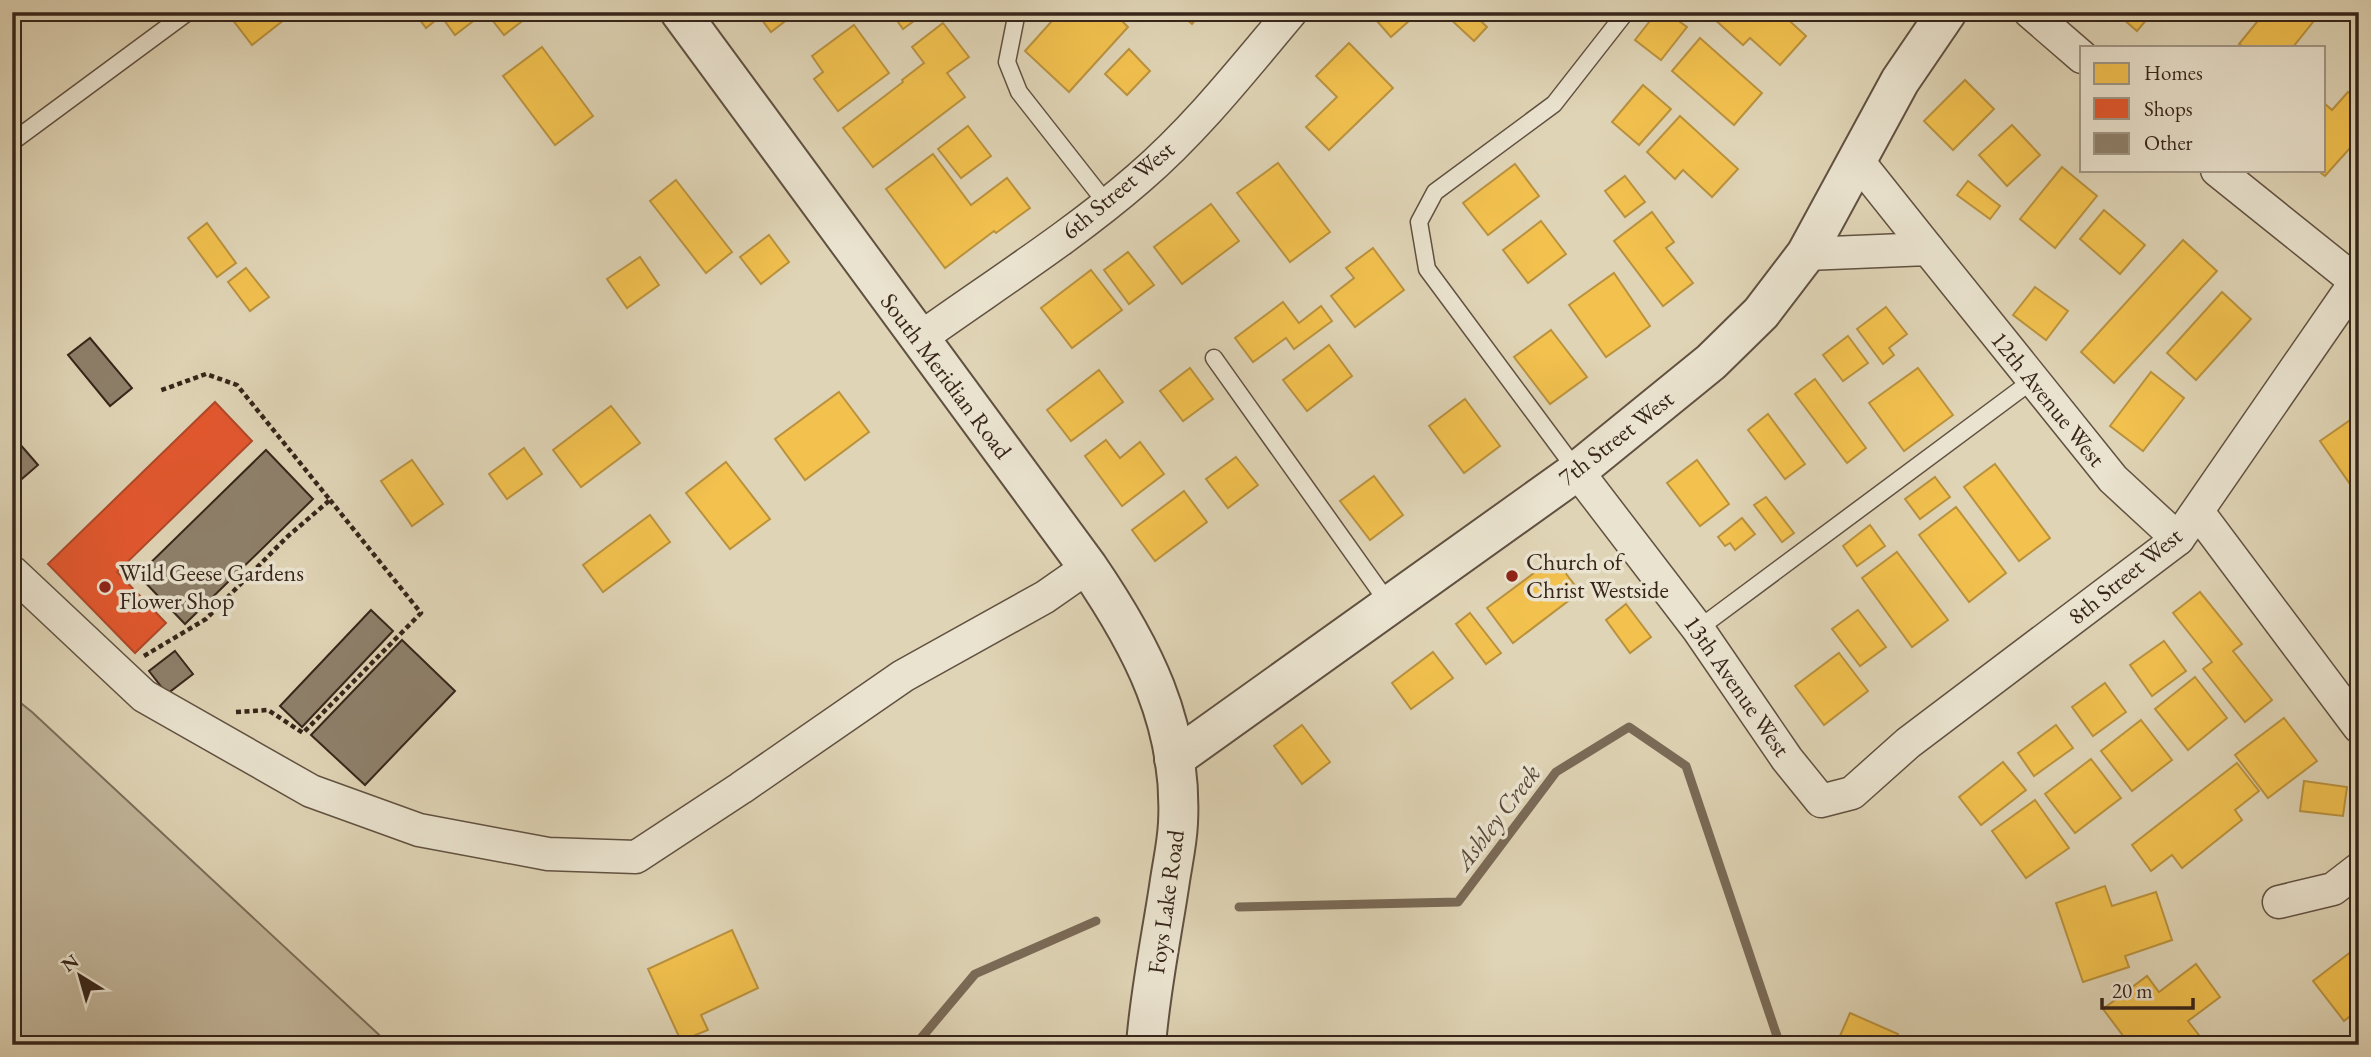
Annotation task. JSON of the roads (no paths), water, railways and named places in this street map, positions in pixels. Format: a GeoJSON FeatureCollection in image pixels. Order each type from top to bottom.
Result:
{"type":"FeatureCollection","features":[{"type":"Feature","properties":{"kind":"street","name":"South Meridian Road"},"geometry":{"type":"LineString","coordinates":[[680,12],[1088,567],[1136,642],[1153,677],[1166,718],[1174,759]]}},
{"type":"Feature","properties":{"kind":"street","name":"6th Street West"},"geometry":{"type":"LineString","coordinates":[[919,339],[1141,177],[1209,110],[1291,12]]}},
{"type":"Feature","properties":{"kind":"street","name":"7th Street West"},"geometry":{"type":"LineString","coordinates":[[1174,759],[1577,471],[1711,362],[1761,313],[1806,254],[1900,81],[1947,12]]}},
{"type":"Feature","properties":{"kind":"street"},"geometry":{"type":"LineString","coordinates":[[2030,12],[2080,55]]}},
{"type":"Feature","properties":{"kind":"street","name":"12th Avenue West"},"geometry":{"type":"LineString","coordinates":[[1857,160],[2113,479],[2178,539]]}},
{"type":"Feature","properties":{"kind":"street"},"geometry":{"type":"LineString","coordinates":[[2220,172],[2358,281]]}},
{"type":"Feature","properties":{"kind":"street"},"geometry":{"type":"LineString","coordinates":[[1806,254],[1928,249]]}},
{"type":"Feature","properties":{"kind":"street","name":"8th Street West"},"geometry":{"type":"LineString","coordinates":[[1821,801],[1852,793],[1908,743],[2178,539],[2358,281]]}},
{"type":"Feature","properties":{"kind":"street","name":"13th Avenue West"},"geometry":{"type":"LineString","coordinates":[[1577,471],[1698,629],[1787,760],[1821,801]]}},
{"type":"Feature","properties":{"kind":"street"},"geometry":{"type":"LineString","coordinates":[[2198,512],[2359,727]]}},
{"type":"Feature","properties":{"kind":"street"},"geometry":{"type":"LineString","coordinates":[[12,572],[144,696],[311,791],[419,830],[548,854],[636,857],[903,676],[1045,597],[1088,567]]}},
{"type":"Feature","properties":{"kind":"street","name":"Foys Lake Road"},"geometry":{"type":"LineString","coordinates":[[1146,1045],[1178,825],[1178,790],[1174,759]]}},
{"type":"Feature","properties":{"kind":"street"},"geometry":{"type":"LineString","coordinates":[[2278,902],[2333,889],[2359,869]]}},
{"type":"Feature","properties":{"kind":"lane"},"geometry":{"type":"LineString","coordinates":[[12,142],[188,12]]}},
{"type":"Feature","properties":{"kind":"lane"},"geometry":{"type":"LineString","coordinates":[[1017,12],[1007,62],[1019,92],[1107,204]]}},
{"type":"Feature","properties":{"kind":"lane"},"geometry":{"type":"LineString","coordinates":[[1577,471],[1427,269],[1419,222],[1435,192],[1554,104],[1626,12]]}},
{"type":"Feature","properties":{"kind":"lane"},"geometry":{"type":"LineString","coordinates":[[1214,358],[1389,604]]}},
{"type":"Feature","properties":{"kind":"lane"},"geometry":{"type":"LineString","coordinates":[[1698,629],[2033,380]]}},
{"type":"Feature","properties":{"kind":"waterway","name":"Ashley Creek"},"geometry":{"type":"LineString","coordinates":[[1239,907],[1458,902],[1556,772],[1629,727],[1686,766],[1780,1045]]}},
{"type":"Feature","properties":{"kind":"waterway","name":"Ashley Creek"},"geometry":{"type":"LineString","coordinates":[[922,1045],[922,1037],[975,974],[1096,921]]}},
{"type":"Feature","properties":{"kind":"place","name":"Church of Christ Westside"},"geometry":{"type":"Point","coordinates":[1512,576]}},
{"type":"Feature","properties":{"kind":"place","name":"Wild Geese Gardens Flower Shop"},"geometry":{"type":"Point","coordinates":[105,587]}}]}
